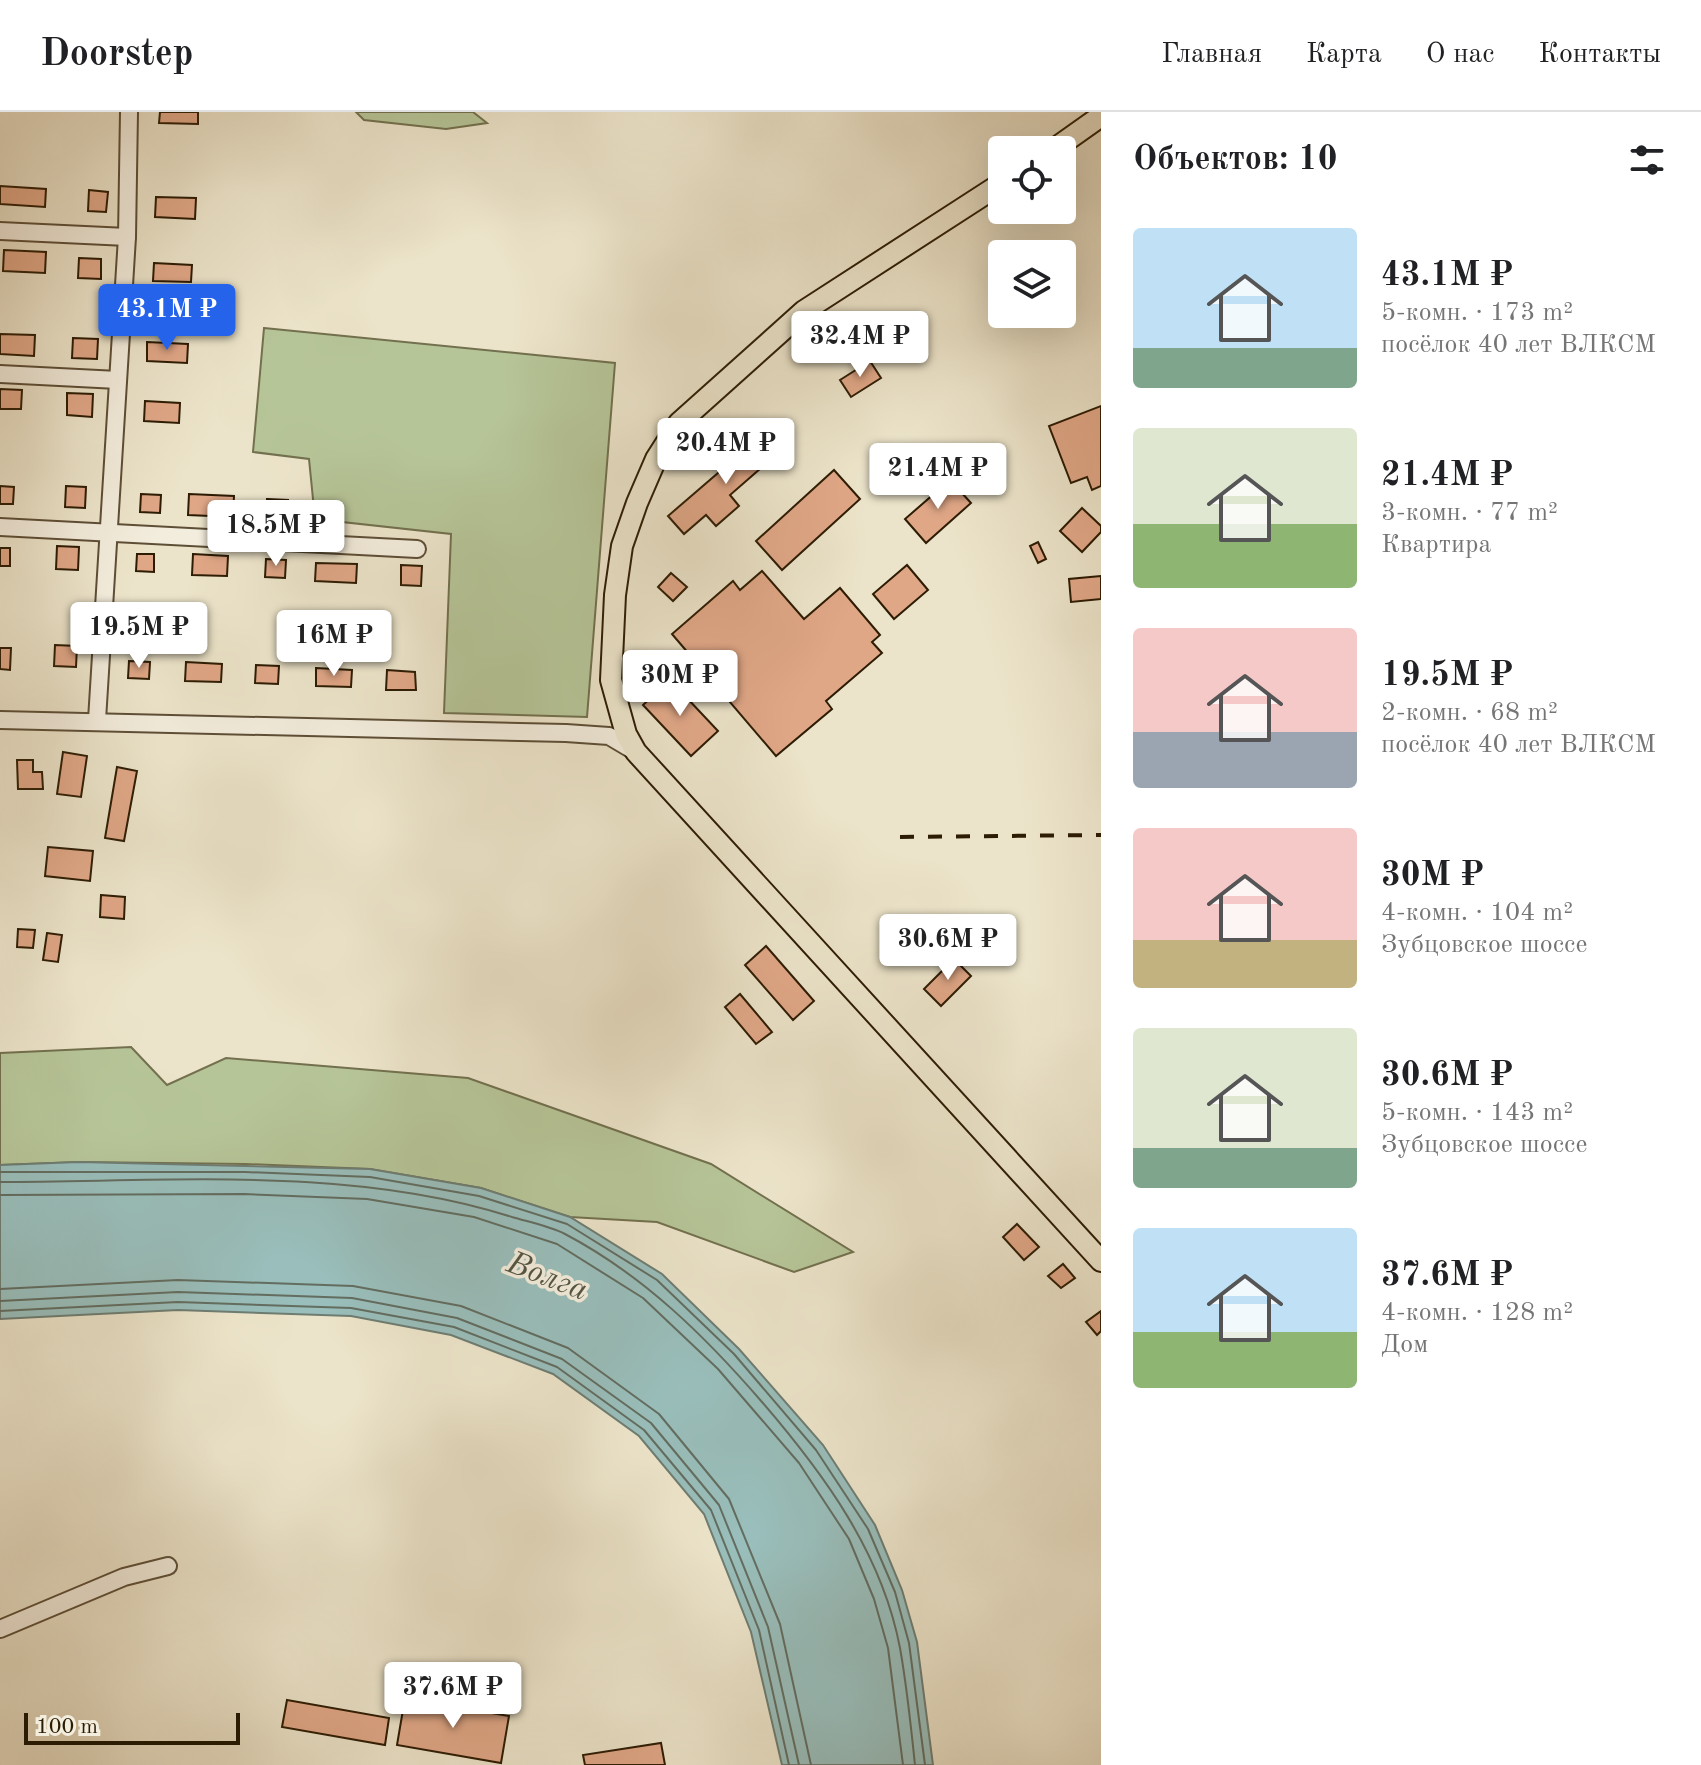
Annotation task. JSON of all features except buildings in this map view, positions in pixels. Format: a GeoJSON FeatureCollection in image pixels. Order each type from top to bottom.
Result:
{"type":"FeatureCollection","features":[{"type":"Feature","properties":{"kind":"main road"},"geometry":{"type":"LineString","coordinates":[[1073,136],[1101,116]]}},
{"type":"Feature","properties":{"kind":"main road"},"geometry":{"type":"LineString","coordinates":[[988,192],[804,311],[679,423],[637,503],[622,546],[615,595],[611,680],[626,734],[636,752],[1101,1261]]}},
{"type":"Feature","properties":{"kind":"street"},"geometry":{"type":"LineString","coordinates":[[97,720],[127,237],[129,112]]}},
{"type":"Feature","properties":{"kind":"street"},"geometry":{"type":"LineString","coordinates":[[0,231],[127,237]]}},
{"type":"Feature","properties":{"kind":"street"},"geometry":{"type":"LineString","coordinates":[[0,374],[118,380]]}},
{"type":"Feature","properties":{"kind":"street"},"geometry":{"type":"LineString","coordinates":[[0,527],[417,549]]}},
{"type":"Feature","properties":{"kind":"street"},"geometry":{"type":"LineString","coordinates":[[0,720],[566,733],[609,736],[636,752]]}},
{"type":"Feature","properties":{"kind":"street"},"geometry":{"type":"LineString","coordinates":[[0,1629],[124,1577],[168,1566]]}},
{"type":"Feature","properties":{"kind":"green space"},"geometry":{"type":"Polygon","coordinates":[[[356,112],[473,112],[487,123],[446,129],[364,120],[356,112]]]}},
{"type":"Feature","properties":{"kind":"green space"},"geometry":{"type":"Polygon","coordinates":[[[264,328],[615,363],[587,717],[444,713],[451,534],[315,519],[309,459],[253,452],[264,328]]]}},
{"type":"Feature","properties":{"kind":"green space"},"geometry":{"type":"Polygon","coordinates":[[[131,1047],[167,1085],[226,1058],[468,1078],[711,1164],[853,1252],[794,1272],[657,1222],[570,1217],[481,1188],[370,1169],[79,1162],[0,1165],[0,1053],[131,1047]]]}},
{"type":"Feature","properties":{"kind":"water","name":"Волга"},"geometry":{"type":"Polygon","coordinates":[[[79,1162],[370,1169],[481,1188],[570,1217],[662,1274],[739,1349],[823,1445],[875,1525],[902,1590],[917,1642],[933,1765],[782,1765],[751,1632],[704,1514],[639,1436],[553,1374],[451,1335],[351,1316],[178,1310],[0,1319],[0,1165],[79,1162]]]}},
{"type":"Feature","properties":{"kind":"railway"},"geometry":{"type":"LineString","coordinates":[[900,837],[1101,835]]}}]}
